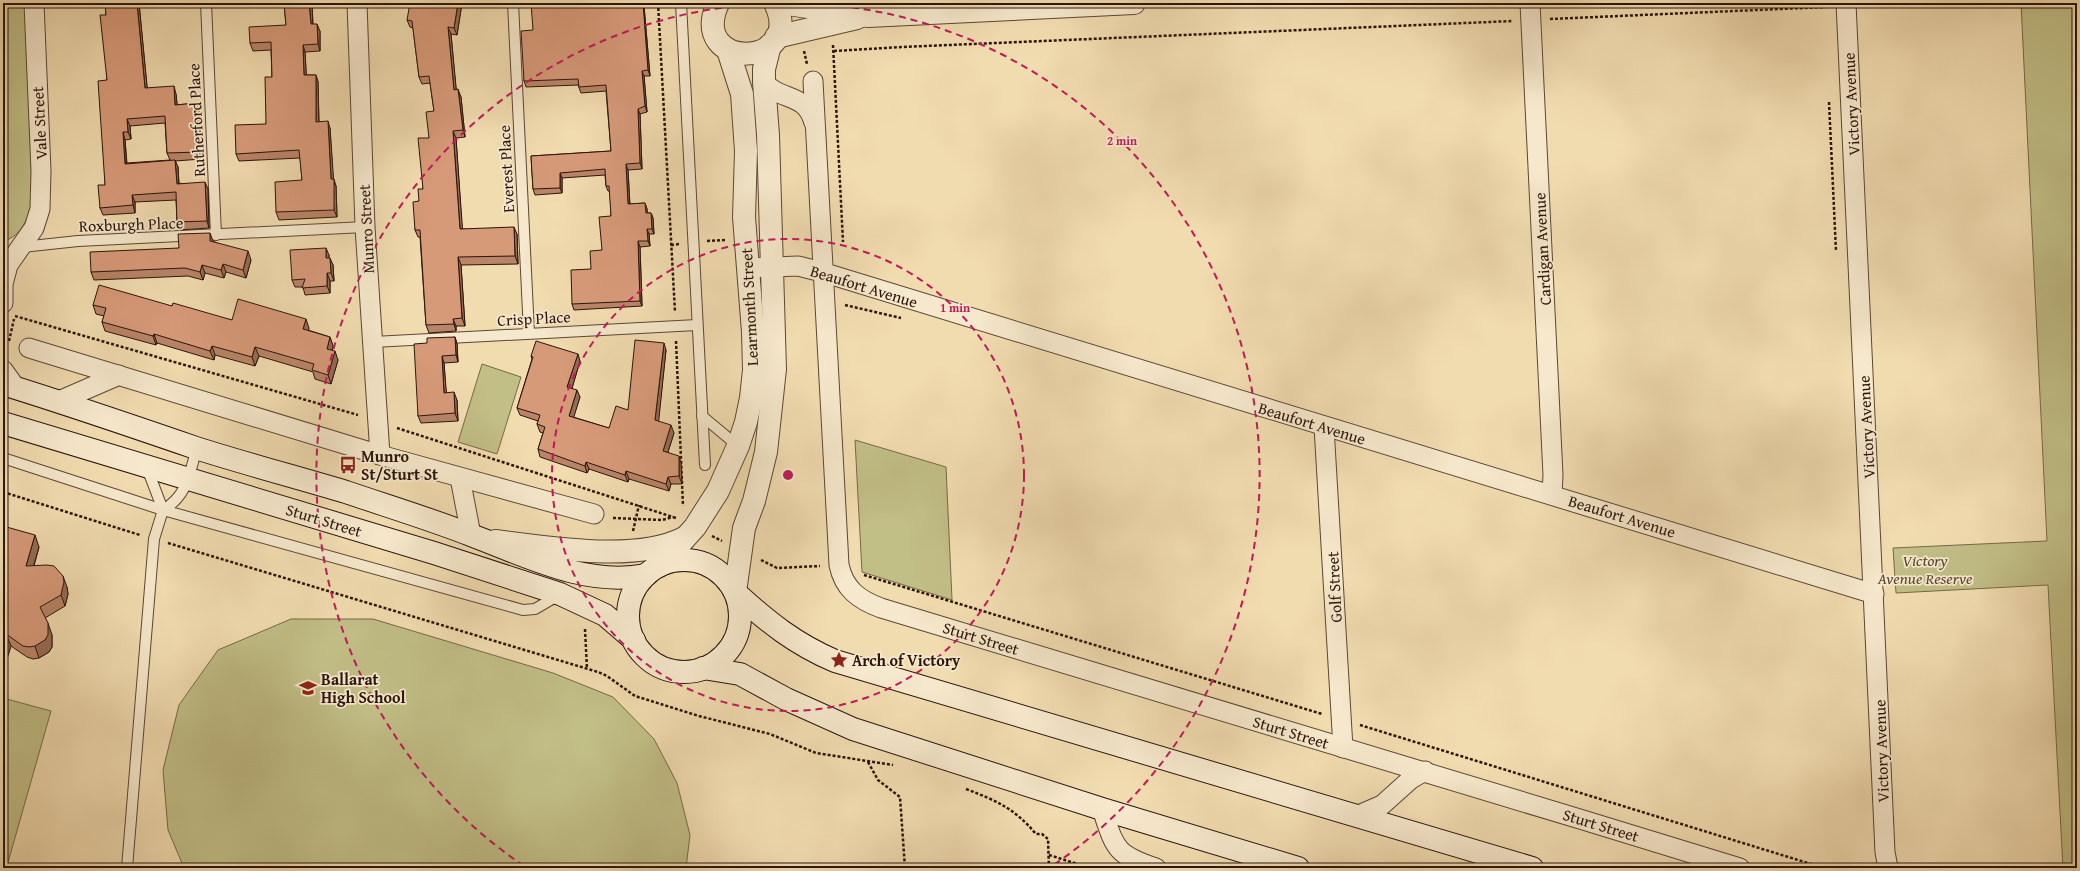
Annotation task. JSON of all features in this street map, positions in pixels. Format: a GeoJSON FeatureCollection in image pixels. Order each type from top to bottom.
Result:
{"type":"FeatureCollection","features":[{"type":"Feature","properties":{"kind":"main road","name":"Learmonth Street"},"geometry":{"type":"LineString","coordinates":[[654,570],[687,537],[706,513],[727,474],[746,422],[754,370],[753,332],[744,217],[746,151],[742,94],[728,50],[718,38],[712,24],[713,13],[718,3]]}},
{"type":"Feature","properties":{"kind":"main road","name":"Learmonth Street"},"geometry":{"type":"LineString","coordinates":[[736,593],[744,528],[754,501],[770,432],[775,369],[768,135],[764,68],[780,19],[775,3]]}},
{"type":"Feature","properties":{"kind":"main road"},"geometry":{"type":"LineString","coordinates":[[781,3],[868,16],[1134,3]]}},
{"type":"Feature","properties":{"kind":"main road"},"geometry":{"type":"LineString","coordinates":[[728,50],[745,55],[762,51],[773,41],[868,16]]}},
{"type":"Feature","properties":{"kind":"main road","name":"Sturt Street"},"geometry":{"type":"LineString","coordinates":[[9,386],[59,401],[197,448],[346,492],[476,537],[541,562],[583,574],[617,578],[654,570]]}},
{"type":"Feature","properties":{"kind":"main road","name":"Sturt Street"},"geometry":{"type":"LineString","coordinates":[[3,423],[434,553],[560,594],[605,615],[634,640]]}},
{"type":"Feature","properties":{"kind":"main road"},"geometry":{"type":"LineString","coordinates":[[476,537],[559,548],[611,551],[662,546],[687,537]]}},
{"type":"Feature","properties":{"kind":"main road"},"geometry":{"type":"LineString","coordinates":[[1298,868],[1102,809],[854,729],[786,699],[740,674],[703,668],[683,671],[663,667],[646,656],[634,640],[628,620],[629,610],[635,590],[654,570],[677,561],[699,562],[719,572],[736,593],[772,626],[835,661],[1532,868]]}},
{"type":"Feature","properties":{"kind":"main road"},"geometry":{"type":"LineString","coordinates":[[703,668],[721,658],[734,641],[740,622],[739,603],[736,593]]}},
{"type":"Feature","properties":{"kind":"street","name":"Vale Street"},"geometry":{"type":"LineString","coordinates":[[9,310],[3,284],[6,272],[16,245],[38,220],[41,195],[34,3]]}},
{"type":"Feature","properties":{"kind":"street","name":"Munro Street"},"geometry":{"type":"LineString","coordinates":[[357,3],[365,227],[380,455]]}},
{"type":"Feature","properties":{"kind":"street","name":"Cardigan Avenue"},"geometry":{"type":"LineString","coordinates":[[1530,3],[1553,475],[1552,495]]}},
{"type":"Feature","properties":{"kind":"street","name":"Victory Avenue"},"geometry":{"type":"LineString","coordinates":[[1846,3],[1886,863]]}},
{"type":"Feature","properties":{"kind":"street"},"geometry":{"type":"LineString","coordinates":[[813,81],[822,272]]}},
{"type":"Feature","properties":{"kind":"street"},"geometry":{"type":"LineString","coordinates":[[764,82],[773,91],[804,103],[811,114],[816,130]]}},
{"type":"Feature","properties":{"kind":"street","name":"Beaufort Avenue"},"geometry":{"type":"LineString","coordinates":[[748,268],[798,266],[822,272],[1324,427],[1874,594]]}},
{"type":"Feature","properties":{"kind":"street","name":"Sturt Street"},"geometry":{"type":"LineString","coordinates":[[822,272],[839,566],[841,576],[847,586],[859,599],[881,608],[1343,748],[1425,770],[1740,868]]}},
{"type":"Feature","properties":{"kind":"street"},"geometry":{"type":"LineString","coordinates":[[29,348],[380,455],[594,514]]}},
{"type":"Feature","properties":{"kind":"street"},"geometry":{"type":"LineString","coordinates":[[3,370],[9,386]]}},
{"type":"Feature","properties":{"kind":"street"},"geometry":{"type":"LineString","coordinates":[[59,401],[119,375]]}},
{"type":"Feature","properties":{"kind":"street","name":"Golf Street"},"geometry":{"type":"LineString","coordinates":[[1324,427],[1343,748]]}},
{"type":"Feature","properties":{"kind":"street"},"geometry":{"type":"LineString","coordinates":[[460,478],[476,537]]}},
{"type":"Feature","properties":{"kind":"street"},"geometry":{"type":"LineString","coordinates":[[1359,816],[1382,804],[1411,779],[1425,770]]}},
{"type":"Feature","properties":{"kind":"street"},"geometry":{"type":"LineString","coordinates":[[1102,809],[1113,839],[1122,854],[1134,861],[1156,868]]}},
{"type":"Feature","properties":{"kind":"lane","name":"Rutherford Place"},"geometry":{"type":"LineString","coordinates":[[206,3],[216,236]]}},
{"type":"Feature","properties":{"kind":"lane","name":"Everest Place"},"geometry":{"type":"LineString","coordinates":[[513,3],[529,333]]}},
{"type":"Feature","properties":{"kind":"lane"},"geometry":{"type":"LineString","coordinates":[[681,3],[705,465]]}},
{"type":"Feature","properties":{"kind":"lane","name":"Roxburgh Place"},"geometry":{"type":"LineString","coordinates":[[16,245],[216,236],[365,227]]}},
{"type":"Feature","properties":{"kind":"lane","name":"Crisp Place"},"geometry":{"type":"LineString","coordinates":[[373,342],[697,324]]}},
{"type":"Feature","properties":{"kind":"lane"},"geometry":{"type":"LineString","coordinates":[[702,416],[738,446]]}},
{"type":"Feature","properties":{"kind":"lane"},"geometry":{"type":"LineString","coordinates":[[163,510],[179,498],[188,478],[197,448]]}},
{"type":"Feature","properties":{"kind":"lane"},"geometry":{"type":"LineString","coordinates":[[3,458],[163,510],[523,610],[535,609],[560,594]]}},
{"type":"Feature","properties":{"kind":"lane"},"geometry":{"type":"LineString","coordinates":[[127,868],[154,539],[163,510],[154,481],[146,466]]}},
{"type":"Feature","properties":{"kind":"path"},"geometry":{"type":"LineString","coordinates":[[658,3],[683,513]]}},
{"type":"Feature","properties":{"kind":"path"},"geometry":{"type":"LineString","coordinates":[[1552,19],[1826,6]]}},
{"type":"Feature","properties":{"kind":"path"},"geometry":{"type":"LineString","coordinates":[[2077,12],[2074,58],[2077,121]]}},
{"type":"Feature","properties":{"kind":"path"},"geometry":{"type":"LineString","coordinates":[[843,244],[834,51],[1517,20]]}},
{"type":"Feature","properties":{"kind":"path"},"geometry":{"type":"LineString","coordinates":[[9,310],[377,421],[674,517],[662,520],[636,520],[594,514]]}},
{"type":"Feature","properties":{"kind":"path"},"geometry":{"type":"LineString","coordinates":[[3,492],[587,669],[607,676],[635,696],[699,716],[770,734],[816,753],[898,766]]}},
{"type":"Feature","properties":{"kind":"path"},"geometry":{"type":"LineString","coordinates":[[867,761],[878,780],[900,797],[905,868]]}},
{"type":"Feature","properties":{"kind":"path"},"geometry":{"type":"LineString","coordinates":[[960,787],[1003,803],[1015,812],[1036,834],[1042,834],[1048,839],[1049,868]]}},
{"type":"Feature","properties":{"kind":"path"},"geometry":{"type":"LineString","coordinates":[[1049,855],[1090,868]]}},
{"type":"Feature","properties":{"kind":"green space"},"geometry":{"type":"Polygon","coordinates":[[[3,3],[26,3],[33,200],[24,225],[15,235],[3,241],[3,3]]]}},
{"type":"Feature","properties":{"kind":"green space","name":"Victory Avenue Reserve"},"geometry":{"type":"Polygon","coordinates":[[[2021,3],[2077,3],[2077,868],[2063,868],[2048,585],[1896,593],[1893,548],[2047,541],[2021,3]]]}},
{"type":"Feature","properties":{"kind":"green space"},"geometry":{"type":"Polygon","coordinates":[[[482,364],[521,377],[497,454],[458,442],[482,364]]]}},
{"type":"Feature","properties":{"kind":"green space"},"geometry":{"type":"Polygon","coordinates":[[[855,440],[946,467],[952,600],[862,572],[855,440]]]}},
{"type":"Feature","properties":{"kind":"green space"},"geometry":{"type":"Polygon","coordinates":[[[291,619],[373,619],[553,673],[613,697],[654,739],[677,783],[690,835],[686,868],[184,868],[168,830],[163,770],[179,705],[218,650],[291,619]]]}},
{"type":"Feature","properties":{"kind":"green space"},"geometry":{"type":"Polygon","coordinates":[[[3,698],[51,711],[7,866],[3,865],[3,698]]]}},
{"type":"Feature","properties":{"kind":"building"},"geometry":{"type":"Polygon","coordinates":[[[105,3],[137,3],[145,88],[174,86],[175,105],[196,103],[199,152],[167,153],[165,116],[127,119],[128,132],[123,132],[125,164],[175,160],[177,184],[205,182],[207,221],[177,222],[176,192],[132,195],[133,205],[100,208],[98,185],[105,185],[98,81],[107,80],[100,15],[106,15],[105,3]]]}},
{"type":"Feature","properties":{"kind":"building"},"geometry":{"type":"Polygon","coordinates":[[[284,3],[309,3],[311,24],[317,24],[318,44],[303,45],[304,75],[316,75],[316,122],[328,121],[331,179],[334,179],[334,210],[276,212],[275,182],[302,180],[299,150],[236,154],[235,125],[266,124],[265,77],[272,77],[271,42],[250,43],[249,27],[286,25],[284,3]]]}},
{"type":"Feature","properties":{"kind":"building"},"geometry":{"type":"Polygon","coordinates":[[[410,3],[458,3],[454,28],[448,27],[454,90],[458,89],[463,130],[453,131],[460,229],[514,227],[515,256],[458,257],[462,318],[453,319],[454,324],[426,325],[420,230],[415,230],[413,202],[419,201],[418,189],[423,189],[418,138],[429,138],[426,112],[434,111],[429,76],[419,77],[412,21],[407,20],[410,3]]]}},
{"type":"Feature","properties":{"kind":"building"},"geometry":{"type":"Polygon","coordinates":[[[531,3],[643,3],[648,70],[642,71],[645,106],[638,109],[640,163],[626,164],[628,204],[645,203],[646,213],[651,213],[652,229],[647,229],[648,241],[638,241],[640,301],[572,304],[571,270],[591,269],[590,251],[602,250],[599,217],[611,216],[609,186],[606,186],[605,169],[560,173],[560,188],[533,189],[531,156],[611,151],[606,85],[579,87],[578,79],[524,81],[521,31],[533,30],[531,3]]]}},
{"type":"Feature","properties":{"kind":"building"},"geometry":{"type":"Polygon","coordinates":[[[210,233],[210,241],[248,251],[243,270],[223,264],[221,270],[202,265],[200,272],[185,268],[91,272],[90,252],[179,248],[178,234],[210,233]]]}},
{"type":"Feature","properties":{"kind":"building"},"geometry":{"type":"Polygon","coordinates":[[[326,248],[326,258],[330,258],[331,273],[327,273],[327,286],[302,288],[305,279],[292,280],[290,250],[326,248]]]}},
{"type":"Feature","properties":{"kind":"building"},"geometry":{"type":"Polygon","coordinates":[[[99,285],[172,306],[173,303],[232,320],[238,299],[306,319],[303,329],[330,337],[327,349],[335,351],[328,375],[312,370],[314,364],[255,347],[252,357],[212,346],[210,351],[154,334],[153,336],[102,322],[106,308],[93,305],[99,285]]]}},
{"type":"Feature","properties":{"kind":"building"},"geometry":{"type":"Polygon","coordinates":[[[455,337],[456,355],[442,356],[444,393],[454,392],[455,413],[418,416],[414,344],[427,343],[427,338],[455,337]]]}},
{"type":"Feature","properties":{"kind":"building"},"geometry":{"type":"Polygon","coordinates":[[[635,340],[664,343],[655,420],[671,425],[663,451],[679,456],[679,476],[668,477],[666,484],[626,471],[625,475],[586,462],[585,466],[538,449],[545,427],[537,424],[540,415],[517,408],[533,357],[531,356],[536,341],[578,354],[567,387],[577,390],[569,416],[609,428],[616,406],[628,410],[635,340]]]}},
{"type":"Feature","properties":{"kind":"building"},"geometry":{"type":"Polygon","coordinates":[[[3,526],[35,535],[26,566],[54,566],[63,576],[64,582],[61,595],[40,607],[48,623],[48,635],[45,640],[35,646],[23,646],[6,634],[3,645],[3,526]]]}},
{"type":"Feature","properties":{"kind":"place","name":"Munro St/Sturt St"},"geometry":{"type":"Point","coordinates":[348,465]}},
{"type":"Feature","properties":{"kind":"place","name":"Arch of Victory"},"geometry":{"type":"Point","coordinates":[839,660]}},
{"type":"Feature","properties":{"kind":"place","name":"Ballarat High School"},"geometry":{"type":"Point","coordinates":[308,688]}}]}
